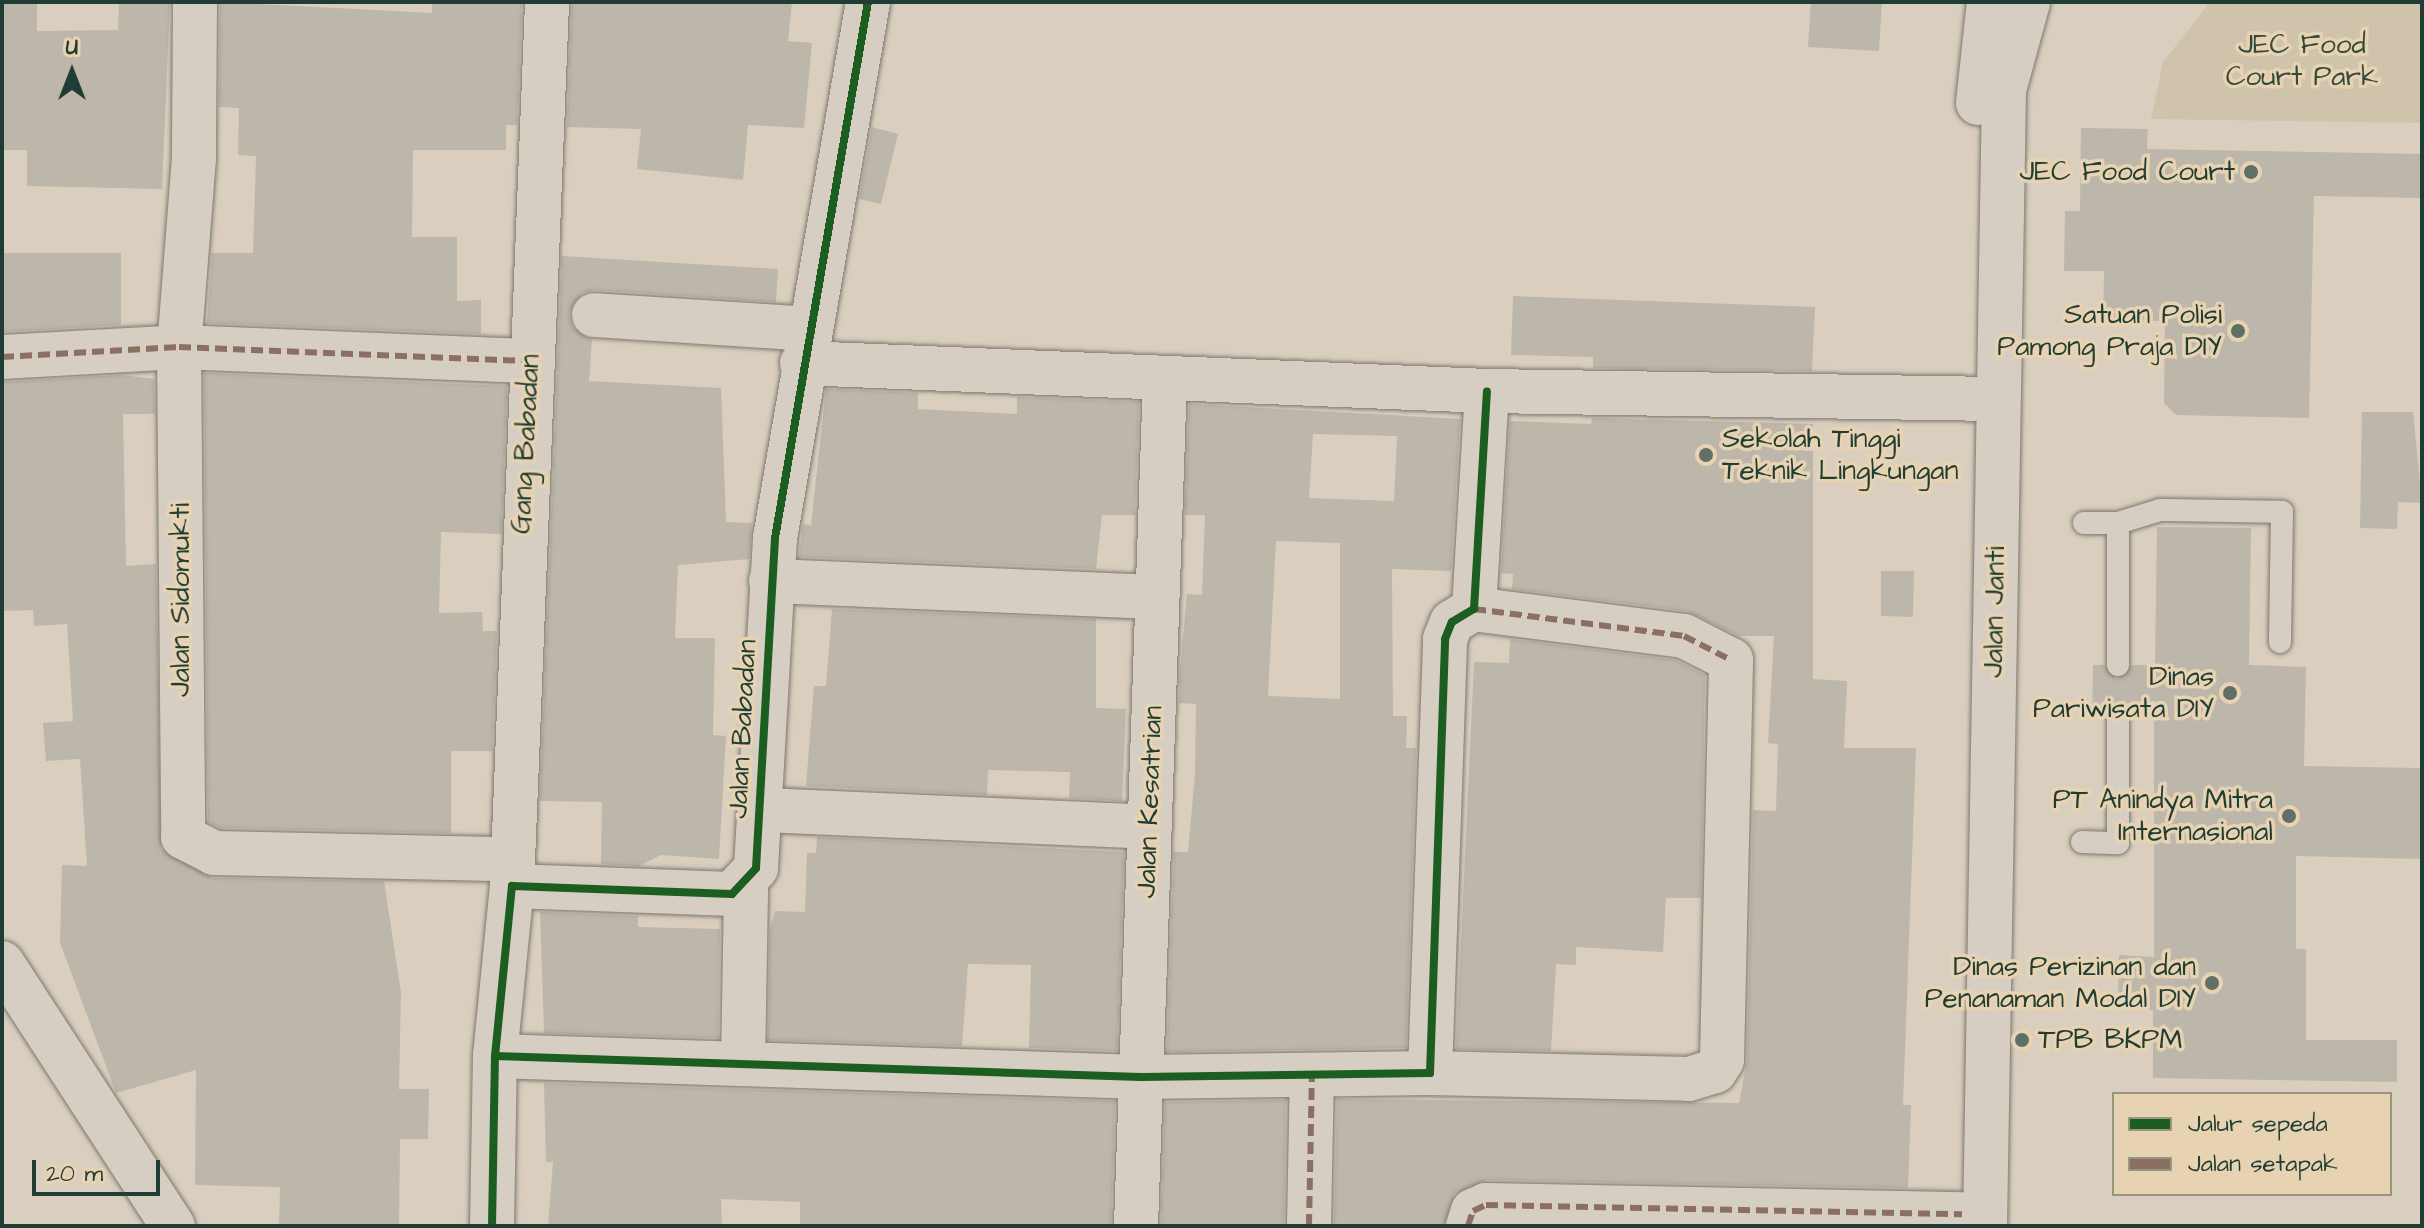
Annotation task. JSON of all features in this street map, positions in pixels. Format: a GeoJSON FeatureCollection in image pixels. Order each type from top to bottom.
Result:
{"type":"FeatureCollection","features":[{"type":"Feature","properties":{"kind":"street","name":"Jalan Sidomukti"},"geometry":{"type":"LineString","coordinates":[[195,2],[194,158],[179,347],[183,837],[193,848],[509,872]]}},
{"type":"Feature","properties":{"kind":"street","name":"Gang Babadan"},"geometry":{"type":"LineString","coordinates":[[509,872],[547,2]]}},
{"type":"Feature","properties":{"kind":"street","name":"Jalan Babadan"},"geometry":{"type":"LineString","coordinates":[[743,1064],[746,886],[756,868],[763,810],[771,581],[806,346],[868,2]]}},
{"type":"Feature","properties":{"kind":"street","name":"Jalan Janti"},"geometry":{"type":"LineString","coordinates":[[1969,1222],[1979,62],[1989,2]]}},
{"type":"Feature","properties":{"kind":"street","name":"Jalan Janti"},"geometry":{"type":"LineString","coordinates":[[1969,1222],[2004,90],[2028,2]]}},
{"type":"Feature","properties":{"kind":"street"},"geometry":{"type":"LineString","coordinates":[[594,315],[806,346],[1165,379],[1487,391],[1974,399]]}},
{"type":"Feature","properties":{"kind":"street"},"geometry":{"type":"LineString","coordinates":[[2,357],[179,347],[530,361]]}},
{"type":"Feature","properties":{"kind":"street","name":"Jalan Kesatrian"},"geometry":{"type":"LineString","coordinates":[[1136,1226],[1165,379]]}},
{"type":"Feature","properties":{"kind":"street"},"geometry":{"type":"LineString","coordinates":[[1474,609],[1487,391]]}},
{"type":"Feature","properties":{"kind":"street"},"geometry":{"type":"LineString","coordinates":[[771,581],[1157,597]]}},
{"type":"Feature","properties":{"kind":"street"},"geometry":{"type":"LineString","coordinates":[[495,1056],[1141,1077],[1430,1073],[1689,1079],[1715,1071],[1722,1060],[1731,660],[1684,636],[1474,609],[1452,622],[1445,639],[1430,1073]]}},
{"type":"Feature","properties":{"kind":"street"},"geometry":{"type":"LineString","coordinates":[[763,810],[1150,827]]}},
{"type":"Feature","properties":{"kind":"street"},"geometry":{"type":"LineString","coordinates":[[492,1226],[495,1056],[509,872],[732,894],[746,886]]}},
{"type":"Feature","properties":{"kind":"street"},"geometry":{"type":"LineString","coordinates":[[2,963],[173,1226]]}},
{"type":"Feature","properties":{"kind":"street"},"geometry":{"type":"LineString","coordinates":[[1309,1226],[1312,1075]]}},
{"type":"Feature","properties":{"kind":"street"},"geometry":{"type":"LineString","coordinates":[[1468,1226],[1473,1211],[1486,1205],[1969,1222]]}},
{"type":"Feature","properties":{"kind":"lane"},"geometry":{"type":"LineString","coordinates":[[2084,523],[2118,523],[2160,510],[2282,512],[2280,642]]}},
{"type":"Feature","properties":{"kind":"lane"},"geometry":{"type":"LineString","coordinates":[[2118,523],[2118,665]]}},
{"type":"Feature","properties":{"kind":"lane"},"geometry":{"type":"LineString","coordinates":[[2082,842],[2118,843],[2118,719]]}},
{"type":"Feature","properties":{"kind":"green space","name":"JEC Food Court Park"},"geometry":{"type":"Polygon","coordinates":[[[2210,2],[2422,2],[2422,123],[2151,119],[2163,62],[2210,2]]]}},
{"type":"Feature","properties":{"kind":"building"},"geometry":{"type":"Polygon","coordinates":[[[2,2],[37,2],[37,31],[118,30],[119,2],[170,2],[162,189],[27,186],[27,150],[2,150],[2,2]]]}},
{"type":"Feature","properties":{"kind":"building"},"geometry":{"type":"Polygon","coordinates":[[[220,2],[432,13],[432,2],[522,2],[517,125],[506,125],[506,150],[413,150],[412,237],[457,237],[457,301],[481,300],[481,334],[207,323],[212,253],[253,253],[256,156],[238,155],[239,108],[219,107],[220,2]]]}},
{"type":"Feature","properties":{"kind":"building"},"geometry":{"type":"Polygon","coordinates":[[[572,2],[792,2],[788,41],[812,43],[804,128],[748,125],[743,180],[637,169],[641,129],[567,127],[572,2]]]}},
{"type":"Feature","properties":{"kind":"building"},"geometry":{"type":"Polygon","coordinates":[[[1811,2],[1882,2],[1879,51],[1808,47],[1811,2]]]}},
{"type":"Feature","properties":{"kind":"building"},"geometry":{"type":"Polygon","coordinates":[[[872,127],[898,134],[881,204],[859,199],[872,127]]]}},
{"type":"Feature","properties":{"kind":"building"},"geometry":{"type":"Polygon","coordinates":[[[2081,128],[2148,129],[2147,149],[2422,154],[2422,198],[2314,196],[2309,418],[2176,415],[2164,403],[2165,321],[2103,320],[2104,271],[2064,271],[2065,211],[2080,211],[2081,128]]]}},
{"type":"Feature","properties":{"kind":"building"},"geometry":{"type":"Polygon","coordinates":[[[2,253],[121,253],[121,325],[2,332],[2,253]]]}},
{"type":"Feature","properties":{"kind":"building"},"geometry":{"type":"Polygon","coordinates":[[[562,256],[778,269],[776,302],[595,290],[582,293],[569,313],[572,327],[592,340],[589,381],[721,388],[726,522],[752,523],[749,559],[678,565],[675,638],[715,638],[713,735],[726,736],[719,859],[661,855],[639,866],[601,864],[602,802],[540,801],[562,256]]]}},
{"type":"Feature","properties":{"kind":"building"},"geometry":{"type":"Polygon","coordinates":[[[1513,296],[1815,307],[1812,371],[1593,368],[1593,357],[1511,355],[1513,296]]]}},
{"type":"Feature","properties":{"kind":"building"},"geometry":{"type":"Polygon","coordinates":[[[204,373],[507,386],[501,534],[441,532],[439,613],[482,612],[483,631],[497,631],[492,751],[451,751],[451,833],[220,828],[208,822],[204,373]]]}},
{"type":"Feature","properties":{"kind":"building"},"geometry":{"type":"Polygon","coordinates":[[[121,375],[154,379],[155,414],[123,414],[126,566],[156,564],[161,849],[213,878],[384,881],[401,992],[399,1089],[429,1089],[428,1139],[400,1139],[399,1226],[279,1226],[280,1187],[195,1185],[196,1070],[116,1093],[60,943],[62,865],[87,866],[80,759],[46,761],[43,723],[73,721],[67,624],[34,626],[33,610],[2,611],[2,382],[121,375]]]}},
{"type":"Feature","properties":{"kind":"building"},"geometry":{"type":"Polygon","coordinates":[[[826,389],[918,393],[918,409],[1017,414],[1017,397],[1139,402],[1135,515],[1102,515],[1096,569],[799,557],[803,524],[811,525],[826,389]]]}},
{"type":"Feature","properties":{"kind":"building"},"geometry":{"type":"Polygon","coordinates":[[[1189,404],[1460,419],[1451,571],[1392,569],[1393,716],[1407,716],[1406,748],[1416,748],[1406,1048],[1167,1052],[1174,852],[1188,852],[1195,774],[1196,704],[1179,703],[1180,671],[1187,594],[1202,595],[1205,515],[1185,515],[1189,404]],[[1313,434],[1309,498],[1394,501],[1397,436],[1313,434]],[[1276,541],[1268,696],[1340,699],[1340,543],[1276,541]]]}},
{"type":"Feature","properties":{"kind":"building"},"geometry":{"type":"Polygon","coordinates":[[[2362,412],[2413,412],[2422,503],[2398,502],[2397,529],[2360,528],[2362,412]]]}},
{"type":"Feature","properties":{"kind":"building"},"geometry":{"type":"Polygon","coordinates":[[[1592,418],[1813,424],[1813,679],[1847,681],[1844,748],[1916,748],[1903,1105],[1911,1105],[1908,1188],[1486,1180],[1455,1194],[1444,1226],[1334,1226],[1337,1099],[1739,1103],[1747,1061],[1753,810],[1776,811],[1778,744],[1768,743],[1774,636],[1739,636],[1687,611],[1512,589],[1513,574],[1501,573],[1510,421],[1591,424],[1592,418]]]}},
{"type":"Feature","properties":{"kind":"building"},"geometry":{"type":"Polygon","coordinates":[[[2157,527],[2251,528],[2249,665],[2306,667],[2304,766],[2422,768],[2422,859],[2296,856],[2296,949],[2306,949],[2306,1040],[2397,1040],[2397,1082],[2153,1078],[2153,1010],[2118,1009],[2119,955],[2154,957],[2154,719],[2132,719],[2119,705],[2092,718],[2093,665],[2104,665],[2117,679],[2132,665],[2155,665],[2157,527]]]}},
{"type":"Feature","properties":{"kind":"building"},"geometry":{"type":"Polygon","coordinates":[[[1881,571],[1914,571],[1913,617],[1881,616],[1881,571]]]}},
{"type":"Feature","properties":{"kind":"building"},"geometry":{"type":"Polygon","coordinates":[[[832,609],[1096,619],[1096,708],[1126,709],[1122,801],[1069,798],[1070,772],[988,770],[987,795],[806,786],[814,686],[826,686],[832,609]]]}},
{"type":"Feature","properties":{"kind":"building"},"geometry":{"type":"Polygon","coordinates":[[[1510,639],[1676,660],[1705,675],[1701,898],[1666,898],[1663,952],[1576,947],[1576,965],[1556,964],[1551,1051],[1456,1049],[1474,662],[1509,663],[1510,639]]]}},
{"type":"Feature","properties":{"kind":"building"},"geometry":{"type":"Polygon","coordinates":[[[817,837],[1124,852],[1117,1051],[1029,1048],[1031,965],[968,964],[962,1046],[768,1040],[770,930],[775,911],[805,912],[807,853],[816,853],[817,837]]]}},
{"type":"Feature","properties":{"kind":"building"},"geometry":{"type":"Polygon","coordinates":[[[540,912],[638,916],[638,927],[720,929],[718,1038],[544,1033],[540,912]]]}},
{"type":"Feature","properties":{"kind":"building"},"geometry":{"type":"Polygon","coordinates":[[[544,1083],[1115,1101],[1111,1226],[800,1226],[800,1202],[721,1199],[722,1226],[548,1226],[553,1162],[546,1162],[544,1083]]]}},
{"type":"Feature","properties":{"kind":"building"},"geometry":{"type":"Polygon","coordinates":[[[1286,1100],[1284,1226],[1161,1226],[1165,1102],[1286,1100]]]}},
{"type":"Feature","properties":{"kind":"marked path"},"geometry":{"type":"LineString","coordinates":[[2,357],[179,347],[530,361]]}},
{"type":"Feature","properties":{"kind":"marked path"},"geometry":{"type":"LineString","coordinates":[[1474,609],[1684,636],[1731,660]]}},
{"type":"Feature","properties":{"kind":"marked path"},"geometry":{"type":"LineString","coordinates":[[1309,1226],[1312,1075]]}},
{"type":"Feature","properties":{"kind":"marked path"},"geometry":{"type":"LineString","coordinates":[[1468,1226],[1473,1211],[1486,1205],[1962,1214]]}},
{"type":"Feature","properties":{"kind":"cycle path"},"geometry":{"type":"LineString","coordinates":[[492,1226],[495,1056],[512,886],[732,894],[756,868],[775,538],[868,2]]}},
{"type":"Feature","properties":{"kind":"cycle path"},"geometry":{"type":"LineString","coordinates":[[495,1056],[1141,1077],[1430,1073],[1445,639],[1452,622],[1474,609],[1487,391]]}},
{"type":"Feature","properties":{"kind":"place","name":"JEC Food Court"},"geometry":{"type":"Point","coordinates":[2251,172]}},
{"type":"Feature","properties":{"kind":"place","name":"Satuan Polisi Pamong Praja DIY"},"geometry":{"type":"Point","coordinates":[2238,331]}},
{"type":"Feature","properties":{"kind":"place","name":"Sekolah Tinggi Teknik Lingkungan"},"geometry":{"type":"Point","coordinates":[1706,455]}},
{"type":"Feature","properties":{"kind":"place","name":"Dinas Pariwisata DIY"},"geometry":{"type":"Point","coordinates":[2230,693]}},
{"type":"Feature","properties":{"kind":"place","name":"PT Anindya Mitra Internasional"},"geometry":{"type":"Point","coordinates":[2289,816]}},
{"type":"Feature","properties":{"kind":"place","name":"Dinas Perizinan dan Penanaman Modal DIY"},"geometry":{"type":"Point","coordinates":[2212,983]}},
{"type":"Feature","properties":{"kind":"place","name":"TPB BKPM"},"geometry":{"type":"Point","coordinates":[2022,1040]}}]}
